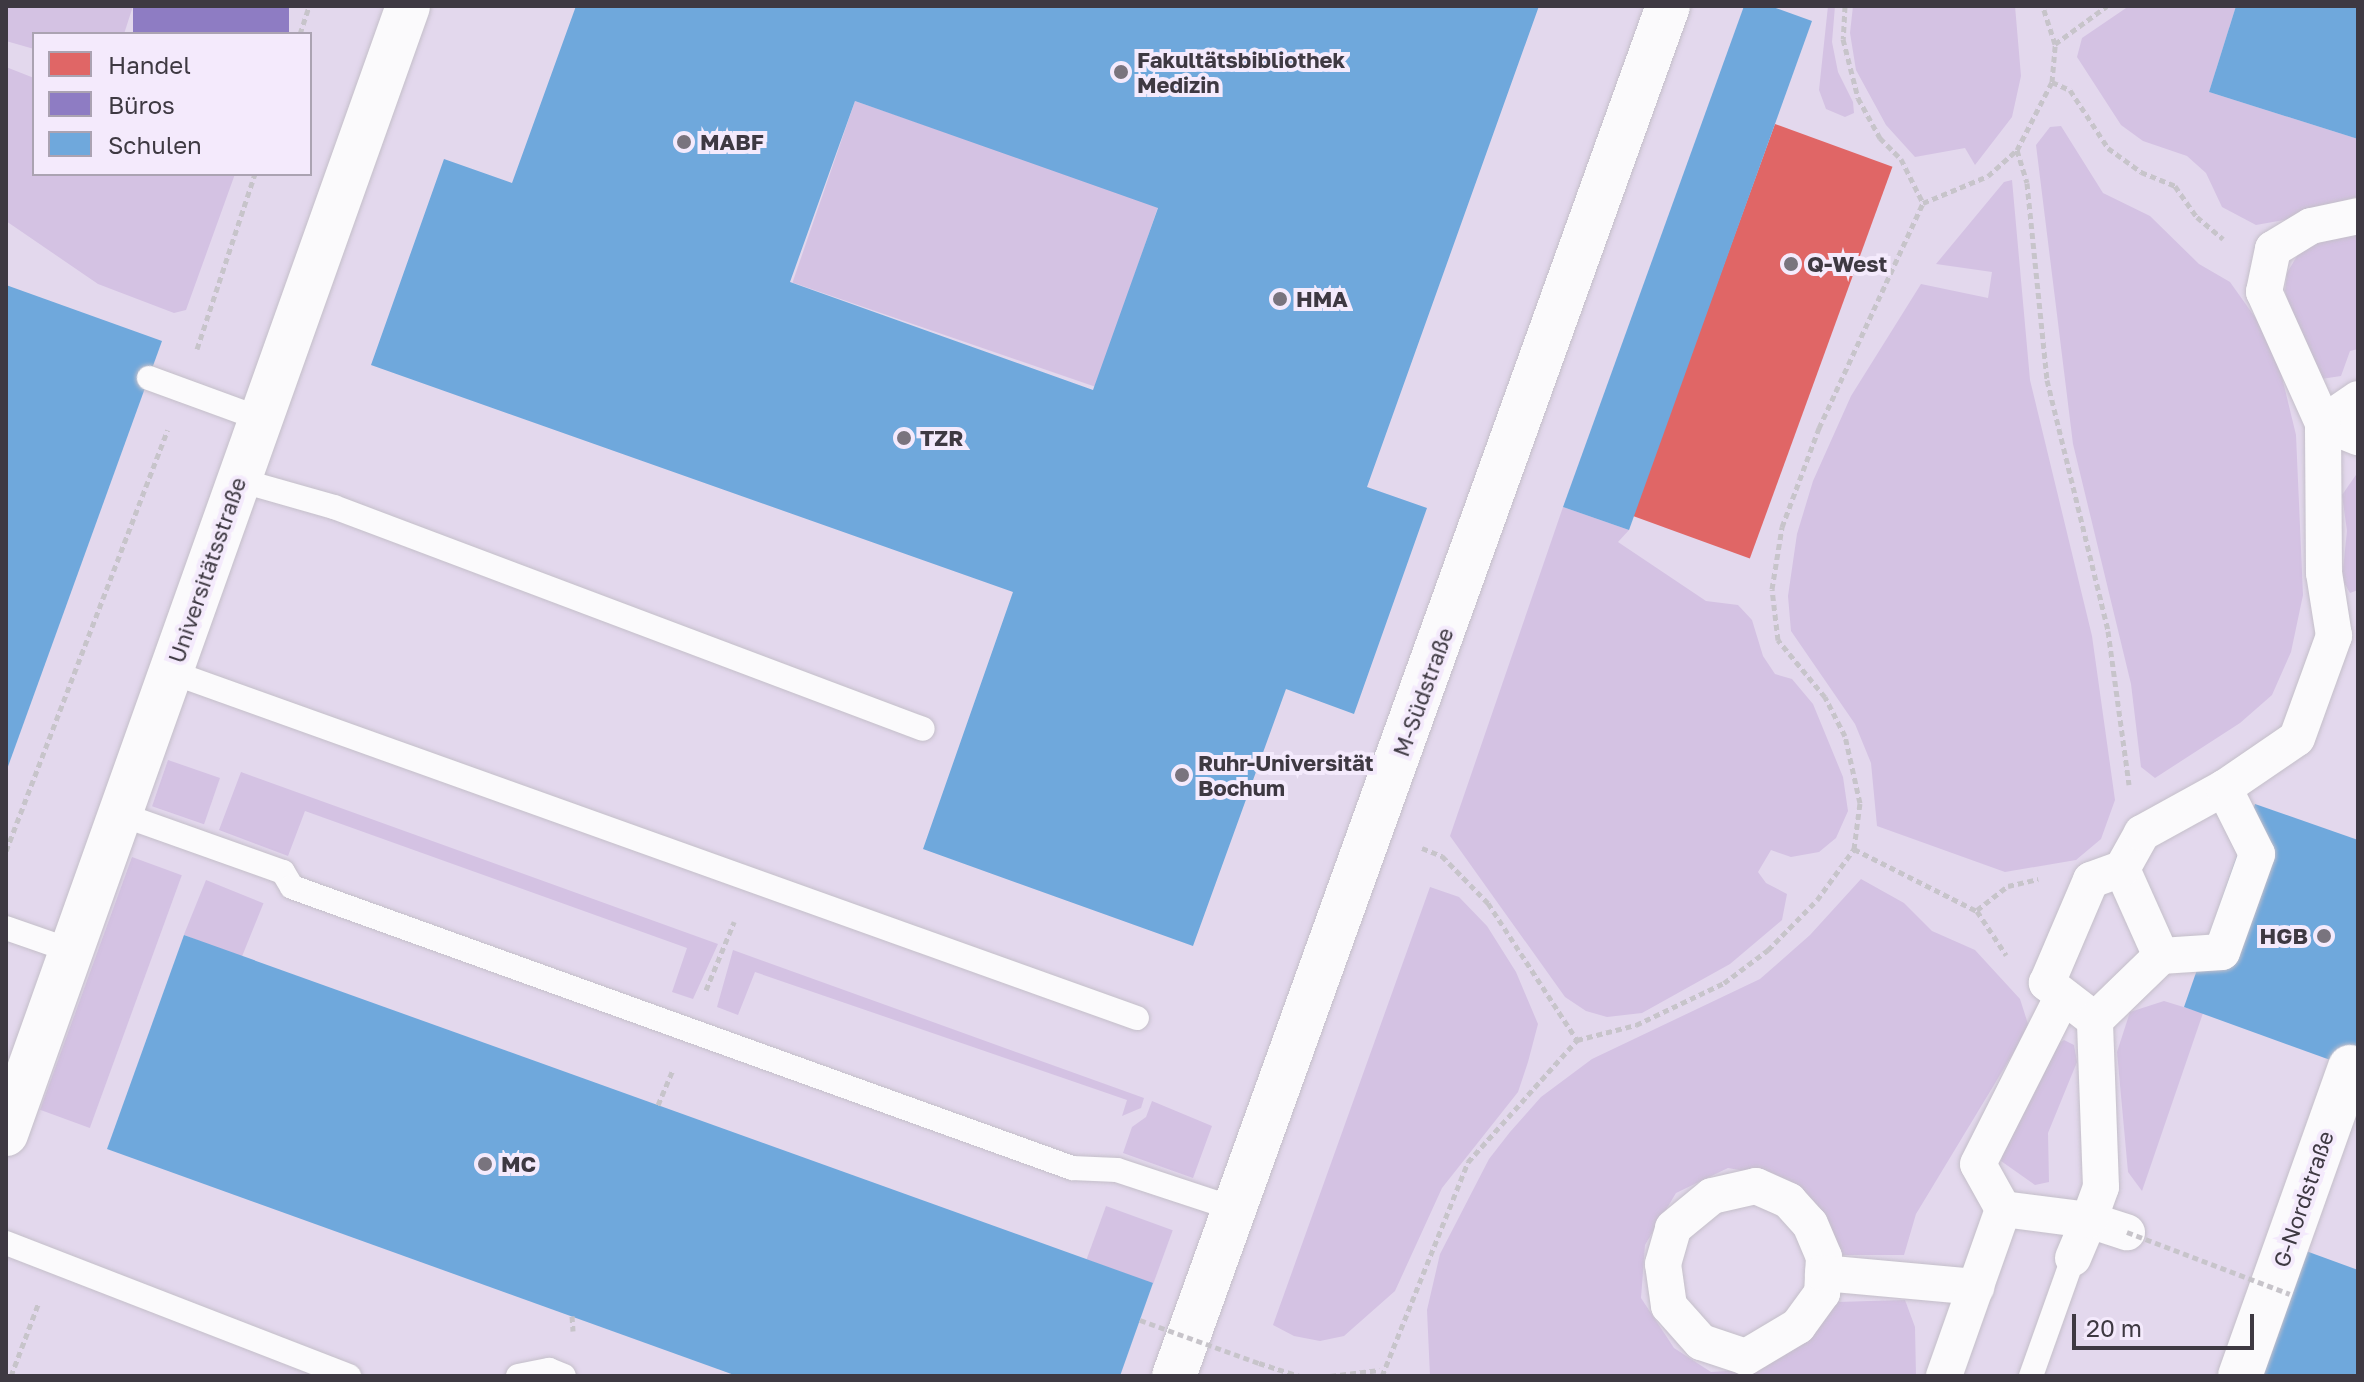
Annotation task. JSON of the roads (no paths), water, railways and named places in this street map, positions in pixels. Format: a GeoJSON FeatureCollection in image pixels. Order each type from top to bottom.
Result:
{"type":"FeatureCollection","features":[{"type":"Feature","properties":{"kind":"street","name":"Universitätsstraße"},"geometry":{"type":"LineString","coordinates":[[6,1134],[408,6]]}},
{"type":"Feature","properties":{"kind":"street","name":"M-Südstraße"},"geometry":{"type":"LineString","coordinates":[[1174,1376],[1668,6]]}},
{"type":"Feature","properties":{"kind":"street"},"geometry":{"type":"LineString","coordinates":[[1944,1376],[2003,1209],[1978,1164],[2046,984],[2095,873],[2138,823],[2224,788],[2297,738],[2334,636],[2324,573],[2323,423],[2264,292],[2257,258],[2311,226],[2358,216]]}},
{"type":"Feature","properties":{"kind":"street"},"geometry":{"type":"LineString","coordinates":[[2323,423],[2358,399]]}},
{"type":"Feature","properties":{"kind":"street"},"geometry":{"type":"LineString","coordinates":[[2323,423],[2358,437]]}},
{"type":"Feature","properties":{"kind":"street"},"geometry":{"type":"LineString","coordinates":[[2073,1258],[2101,1187],[2095,1020],[2161,956],[2222,952],[2257,854],[2224,788]]}},
{"type":"Feature","properties":{"kind":"street"},"geometry":{"type":"LineString","coordinates":[[2095,873],[2161,956]]}},
{"type":"Feature","properties":{"kind":"street"},"geometry":{"type":"LineString","coordinates":[[2046,984],[2095,1020]]}},
{"type":"Feature","properties":{"kind":"street","name":"G-Nordstraße"},"geometry":{"type":"LineString","coordinates":[[2240,1376],[2350,1067]]}},
{"type":"Feature","properties":{"kind":"street"},"geometry":{"type":"LineString","coordinates":[[1756,1186],[1789,1201],[1810,1224],[1824,1257],[1823,1273],[1822,1293],[1798,1326],[1746,1357],[1701,1342],[1669,1306],[1663,1264],[1673,1228],[1712,1196],[1756,1186]]}},
{"type":"Feature","properties":{"kind":"street"},"geometry":{"type":"LineString","coordinates":[[2003,1209],[2089,1220],[2127,1232]]}},
{"type":"Feature","properties":{"kind":"street"},"geometry":{"type":"LineString","coordinates":[[1823,1273],[1976,1287]]}},
{"type":"Feature","properties":{"kind":"lane"},"geometry":{"type":"LineString","coordinates":[[149,378],[261,419]]}},
{"type":"Feature","properties":{"kind":"lane"},"geometry":{"type":"LineString","coordinates":[[239,480],[349,513],[923,729]]}},
{"type":"Feature","properties":{"kind":"lane"},"geometry":{"type":"LineString","coordinates":[[171,672],[1137,1018]]}},
{"type":"Feature","properties":{"kind":"lane"},"geometry":{"type":"LineString","coordinates":[[120,814],[283,872],[292,887],[1072,1168],[1117,1170],[1235,1209]]}},
{"type":"Feature","properties":{"kind":"lane"},"geometry":{"type":"LineString","coordinates":[[6,928],[72,951]]}},
{"type":"Feature","properties":{"kind":"lane"},"geometry":{"type":"LineString","coordinates":[[6,1243],[349,1376]]}},
{"type":"Feature","properties":{"kind":"lane"},"geometry":{"type":"LineString","coordinates":[[2031,1376],[2073,1258]]}},
{"type":"Feature","properties":{"kind":"lane"},"geometry":{"type":"LineString","coordinates":[[518,1376],[549,1370],[564,1376]]}},
{"type":"Feature","properties":{"kind":"place","name":"Fakultätsbibliothek Medizin"},"geometry":{"type":"Point","coordinates":[1121,72]}},
{"type":"Feature","properties":{"kind":"place","name":"MABF"},"geometry":{"type":"Point","coordinates":[684,142]}},
{"type":"Feature","properties":{"kind":"place","name":"Q-West"},"geometry":{"type":"Point","coordinates":[1791,264]}},
{"type":"Feature","properties":{"kind":"place","name":"HMA"},"geometry":{"type":"Point","coordinates":[1280,299]}},
{"type":"Feature","properties":{"kind":"place","name":"TZR"},"geometry":{"type":"Point","coordinates":[904,438]}},
{"type":"Feature","properties":{"kind":"place","name":"Ruhr-Universität Bochum"},"geometry":{"type":"Point","coordinates":[1182,775]}},
{"type":"Feature","properties":{"kind":"place","name":"HGB"},"geometry":{"type":"Point","coordinates":[2324,936]}},
{"type":"Feature","properties":{"kind":"place","name":"MC"},"geometry":{"type":"Point","coordinates":[485,1164]}}]}
